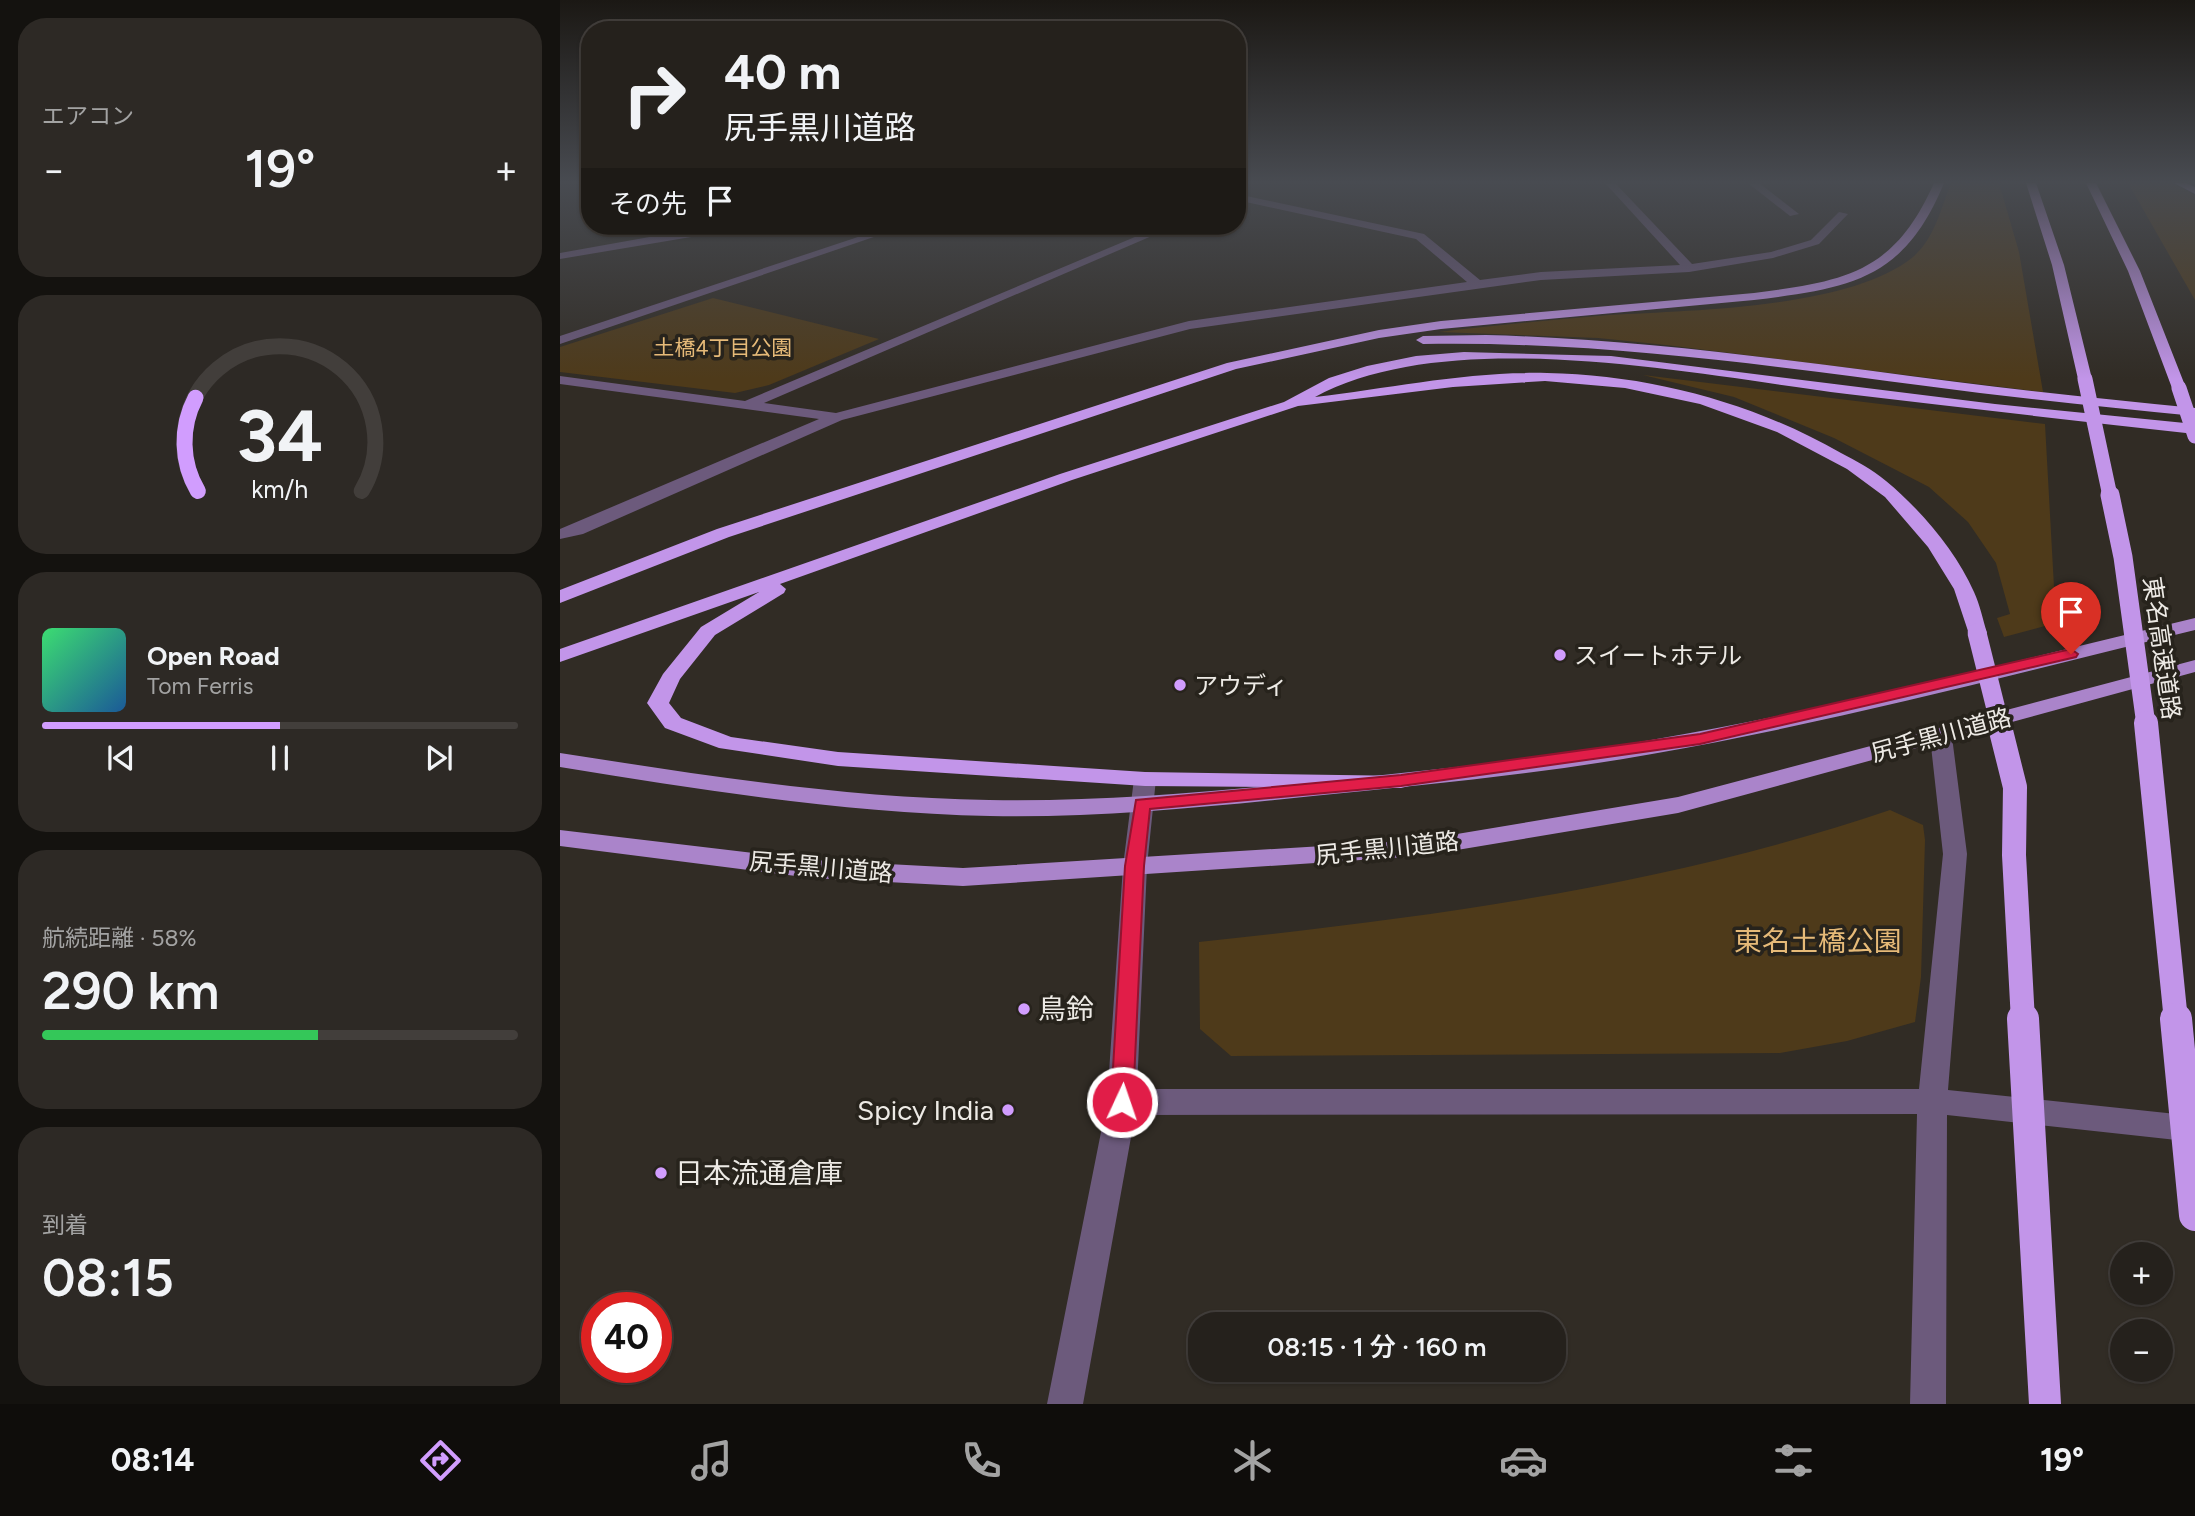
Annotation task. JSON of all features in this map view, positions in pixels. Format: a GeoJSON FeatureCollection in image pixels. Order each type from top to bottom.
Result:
{"type":"FeatureCollection","features":[{"type":"Feature","properties":{"kind":"highway"},"geometry":{"type":"LineString","coordinates":[[560,597],[723,533],[1232,366],[1441,325],[1733,299],[1815,286],[1879,264],[1900,249]]}},
{"type":"Feature","properties":{"kind":"highway","name":"東名高速道路"},"geometry":{"type":"LineString","coordinates":[[2053,249],[2085,379],[2123,557],[2149,743],[2195,1215]]}},
{"type":"Feature","properties":{"kind":"highway"},"geometry":{"type":"LineString","coordinates":[[2123,249],[2179,388],[2195,436]]}},
{"type":"Feature","properties":{"kind":"highway"},"geometry":{"type":"LineString","coordinates":[[1299,351],[1450,338],[1574,341],[1693,352],[1990,391],[2195,412]]}},
{"type":"Feature","properties":{"kind":"highway"},"geometry":{"type":"LineString","coordinates":[[560,656],[1066,477],[1289,405],[1334,381],[1372,369],[1452,357],[1530,356],[1611,360],[1995,408],[2195,429]]}},
{"type":"Feature","properties":{"kind":"highway"},"geometry":{"type":"LineString","coordinates":[[1289,405],[1482,379],[1546,377],[1603,382],[1710,404],[1782,429],[1832,453],[1880,483],[1917,524],[1961,584],[1978,633],[2015,787],[2014,855],[2045,1404]]}},
{"type":"Feature","properties":{"kind":"highway"},"geometry":{"type":"LineString","coordinates":[[811,568],[708,631],[670,678],[658,703],[673,723],[727,743],[838,759],[1143,792]]}},
{"type":"Feature","properties":{"kind":"highway"},"geometry":{"type":"LineString","coordinates":[[560,590],[625,571]]}},
{"type":"Feature","properties":{"kind":"main road","name":"尻手黒川道路"},"geometry":{"type":"LineString","coordinates":[[560,760],[847,801],[991,808],[1143,792],[1401,781],[1700,739],[1861,704],[2195,624]]}},
{"type":"Feature","properties":{"kind":"main road","name":"尻手黒川道路"},"geometry":{"type":"LineString","coordinates":[[560,838],[839,870],[964,877],[1421,848],[1678,805],[1941,737],[2195,666]]}},
{"type":"Feature","properties":{"kind":"street"},"geometry":{"type":"LineString","coordinates":[[560,256],[605,249]]}},
{"type":"Feature","properties":{"kind":"street"},"geometry":{"type":"LineString","coordinates":[[560,341],[834,249]]}},
{"type":"Feature","properties":{"kind":"street"},"geometry":{"type":"LineString","coordinates":[[747,405],[1117,249]]}},
{"type":"Feature","properties":{"kind":"street"},"geometry":{"type":"LineString","coordinates":[[1435,249],[1477,284]]}},
{"type":"Feature","properties":{"kind":"street"},"geometry":{"type":"LineString","coordinates":[[1671,249],[1689,268]]}},
{"type":"Feature","properties":{"kind":"street"},"geometry":{"type":"LineString","coordinates":[[560,534],[577,530],[837,417],[1189,325],[1541,276],[1689,268],[1773,255],[1794,249]]}},
{"type":"Feature","properties":{"kind":"street"},"geometry":{"type":"LineString","coordinates":[[560,380],[837,417]]}},
{"type":"Feature","properties":{"kind":"street"},"geometry":{"type":"LineString","coordinates":[[1928,1404],[1932,1101],[1955,854],[1941,737]]}},
{"type":"Feature","properties":{"kind":"street"},"geometry":{"type":"LineString","coordinates":[[1065,1404],[1122,1102],[1135,866],[1143,792]]}},
{"type":"Feature","properties":{"kind":"street"},"geometry":{"type":"LineString","coordinates":[[1122,1102],[1932,1101],[2195,1129]]}},
{"type":"Feature","properties":{"kind":"green space"},"geometry":{"type":"Polygon","coordinates":[[[1921,249],[2018,249],[2043,392],[1598,338],[1439,332],[1609,315],[1767,304],[1810,297],[1850,287],[1885,274],[1921,249]]]}},
{"type":"Feature","properties":{"kind":"green space"},"geometry":{"type":"Polygon","coordinates":[[[2166,249],[2195,249],[2195,300],[2166,249]]]}},
{"type":"Feature","properties":{"kind":"green space","name":"土橋4丁目公園"},"geometry":{"type":"Polygon","coordinates":[[[713,298],[879,339],[769,385],[735,393],[560,372],[560,347],[713,298]]]}},
{"type":"Feature","properties":{"kind":"green space"},"geometry":{"type":"Polygon","coordinates":[[[1643,375],[2045,424],[2056,623],[2004,637],[1997,618],[2010,614],[1996,563],[1968,522],[1929,487],[1834,438],[1734,397],[1643,375]]]}},
{"type":"Feature","properties":{"kind":"green space","name":"東名土橋公園"},"geometry":{"type":"Polygon","coordinates":[[[1890,810],[1923,825],[1925,840],[1921,977],[1915,1022],[1847,1041],[1780,1053],[1231,1056],[1200,1029],[1199,942],[1374,922],[1635,879],[1806,836],[1890,810]]]}},
{"type":"Feature","properties":{"kind":"place","name":"スイートホテル"},"geometry":{"type":"Point","coordinates":[1560,655]}},
{"type":"Feature","properties":{"kind":"place","name":"アウディ"},"geometry":{"type":"Point","coordinates":[1180,685]}},
{"type":"Feature","properties":{"kind":"place","name":"鳥鈴"},"geometry":{"type":"Point","coordinates":[1024,1009]}},
{"type":"Feature","properties":{"kind":"place","name":"Spicy India"},"geometry":{"type":"Point","coordinates":[1008,1110]}},
{"type":"Feature","properties":{"kind":"place","name":"日本流通倉庫"},"geometry":{"type":"Point","coordinates":[661,1173]}},
{"type":"Feature","properties":{"kind":"route"},"geometry":{"type":"LineString","coordinates":[[1122,1102],[1135,866],[1142,804],[1401,781],[1700,739],[2071,654]]}}]}
